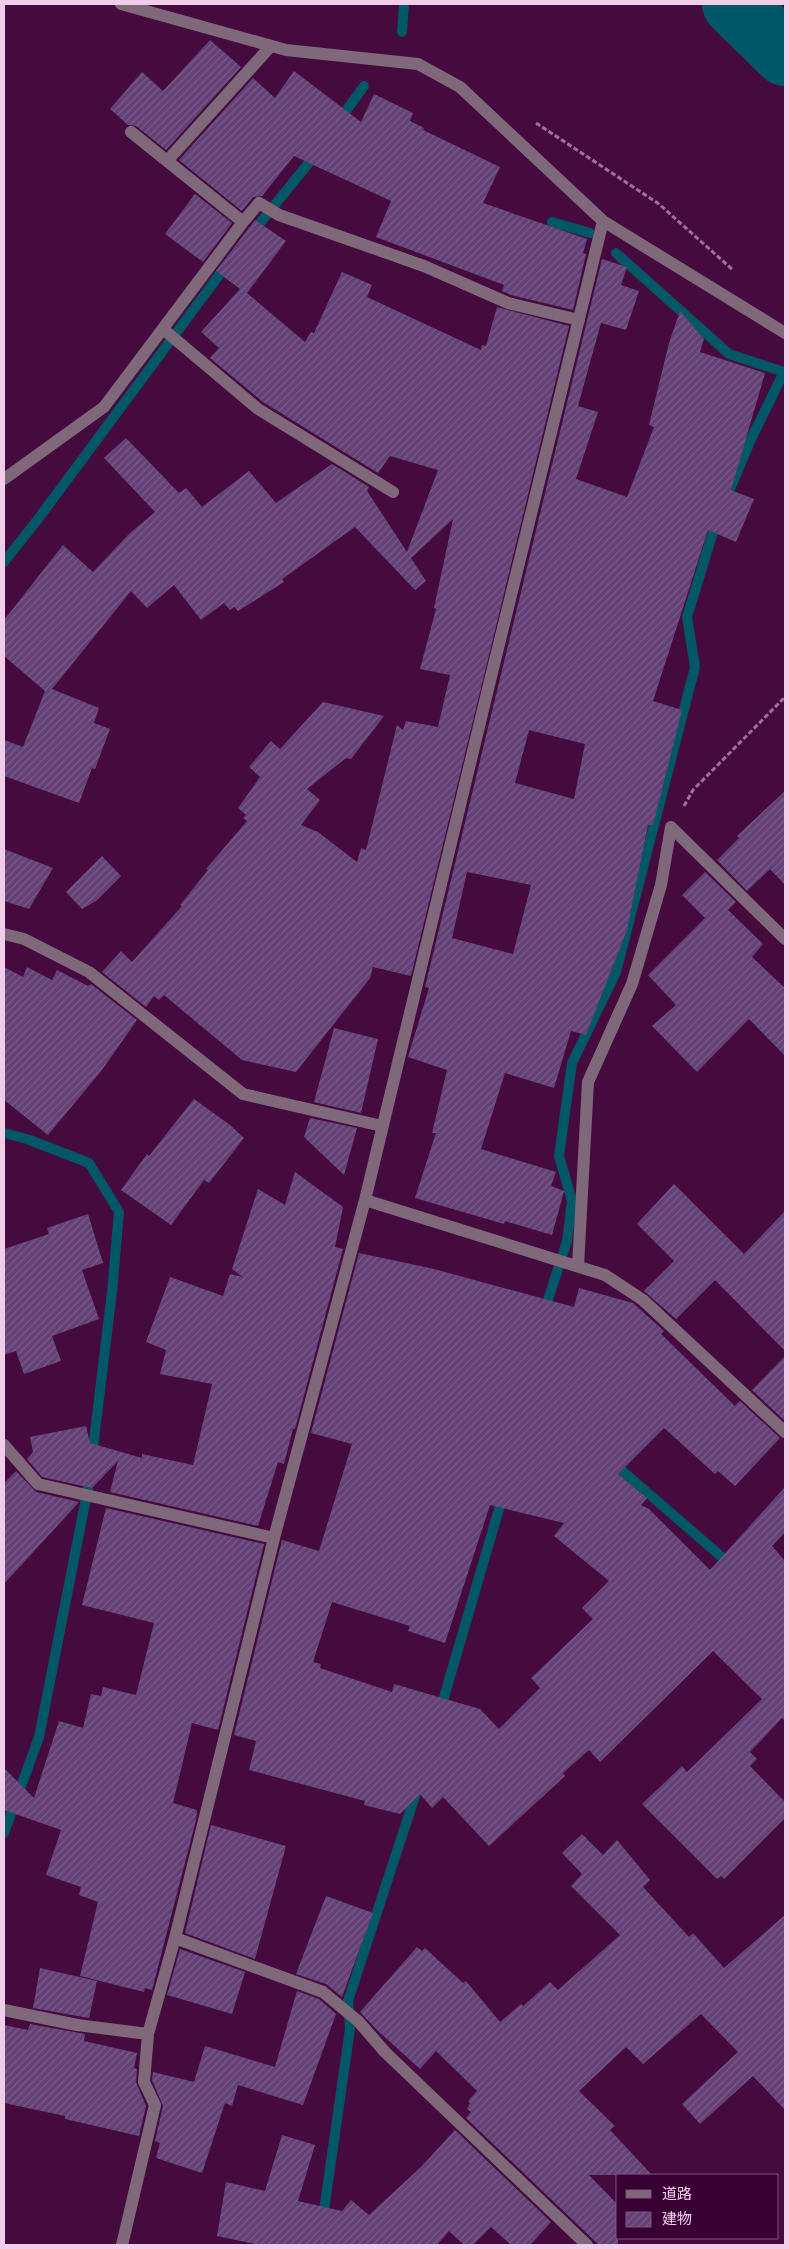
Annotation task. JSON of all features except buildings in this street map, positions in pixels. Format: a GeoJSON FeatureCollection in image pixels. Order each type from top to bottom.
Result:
{"type":"FeatureCollection","features":[{"type":"Feature","properties":{"kind":"street"},"geometry":{"type":"LineString","coordinates":[[122,4],[270,47],[418,64],[460,87],[604,222],[785,333]]}},
{"type":"Feature","properties":{"kind":"street"},"geometry":{"type":"LineString","coordinates":[[167,161],[270,47]]}},
{"type":"Feature","properties":{"kind":"street"},"geometry":{"type":"LineString","coordinates":[[131,132],[242,222]]}},
{"type":"Feature","properties":{"kind":"street"},"geometry":{"type":"LineString","coordinates":[[4,479],[104,407],[169,334],[242,222],[258,203],[279,215],[424,266],[508,303],[579,320]]}},
{"type":"Feature","properties":{"kind":"street"},"geometry":{"type":"LineString","coordinates":[[122,2245],[155,2105],[144,2082],[148,2034],[176,1938],[274,1538],[365,1200],[604,222]]}},
{"type":"Feature","properties":{"kind":"street"},"geometry":{"type":"LineString","coordinates":[[169,334],[258,409],[393,492]]}},
{"type":"Feature","properties":{"kind":"street"},"geometry":{"type":"LineString","coordinates":[[671,827],[785,939]]}},
{"type":"Feature","properties":{"kind":"street"},"geometry":{"type":"LineString","coordinates":[[578,1266],[588,1082],[632,984],[661,885],[671,827]]}},
{"type":"Feature","properties":{"kind":"street"},"geometry":{"type":"LineString","coordinates":[[4,934],[24,939],[89,972],[244,1094],[382,1126]]}},
{"type":"Feature","properties":{"kind":"street"},"geometry":{"type":"LineString","coordinates":[[365,1200],[605,1275],[643,1300],[785,1432]]}},
{"type":"Feature","properties":{"kind":"street"},"geometry":{"type":"LineString","coordinates":[[4,1445],[38,1484],[274,1538]]}},
{"type":"Feature","properties":{"kind":"street"},"geometry":{"type":"LineString","coordinates":[[176,1938],[323,1992],[358,2021],[385,2052],[587,2245]]}},
{"type":"Feature","properties":{"kind":"street"},"geometry":{"type":"LineString","coordinates":[[4,2010],[77,2025],[148,2034]]}},
{"type":"Feature","properties":{"kind":"path"},"geometry":{"type":"LineString","coordinates":[[532,121],[597,161],[659,204],[735,271]]}},
{"type":"Feature","properties":{"kind":"path"},"geometry":{"type":"LineString","coordinates":[[671,827],[693,790],[785,696]]}},
{"type":"Feature","properties":{"kind":"waterway"},"geometry":{"type":"LineString","coordinates":[[402,32],[404,4]]}},
{"type":"Feature","properties":{"kind":"waterway"},"geometry":{"type":"LineString","coordinates":[[734,4],[785,54]]}},
{"type":"Feature","properties":{"kind":"waterway"},"geometry":{"type":"LineString","coordinates":[[338,122],[364,86]]}},
{"type":"Feature","properties":{"kind":"waterway"},"geometry":{"type":"LineString","coordinates":[[251,234],[316,154]]}},
{"type":"Feature","properties":{"kind":"waterway"},"geometry":{"type":"LineString","coordinates":[[552,222],[590,233]]}},
{"type":"Feature","properties":{"kind":"waterway"},"geometry":{"type":"LineString","coordinates":[[616,253],[729,354],[784,372],[751,439],[730,489]]}},
{"type":"Feature","properties":{"kind":"waterway"},"geometry":{"type":"LineString","coordinates":[[4,562],[228,263]]}},
{"type":"Feature","properties":{"kind":"waterway"},"geometry":{"type":"LineString","coordinates":[[544,1312],[567,1241],[572,1201],[559,1156],[572,1063],[616,972],[695,667],[687,617],[717,519]]}},
{"type":"Feature","properties":{"kind":"waterway"},"geometry":{"type":"LineString","coordinates":[[4,1133],[27,1139],[89,1163],[119,1212],[112,1292],[92,1456]]}},
{"type":"Feature","properties":{"kind":"waterway"},"geometry":{"type":"LineString","coordinates":[[612,1462],[731,1565]]}},
{"type":"Feature","properties":{"kind":"waterway"},"geometry":{"type":"LineString","coordinates":[[4,1833],[39,1737],[88,1488]]}},
{"type":"Feature","properties":{"kind":"waterway"},"geometry":{"type":"LineString","coordinates":[[440,1711],[503,1495]]}},
{"type":"Feature","properties":{"kind":"waterway"},"geometry":{"type":"LineString","coordinates":[[319,2245],[350,2029],[348,2001],[417,1790]]}}]}
